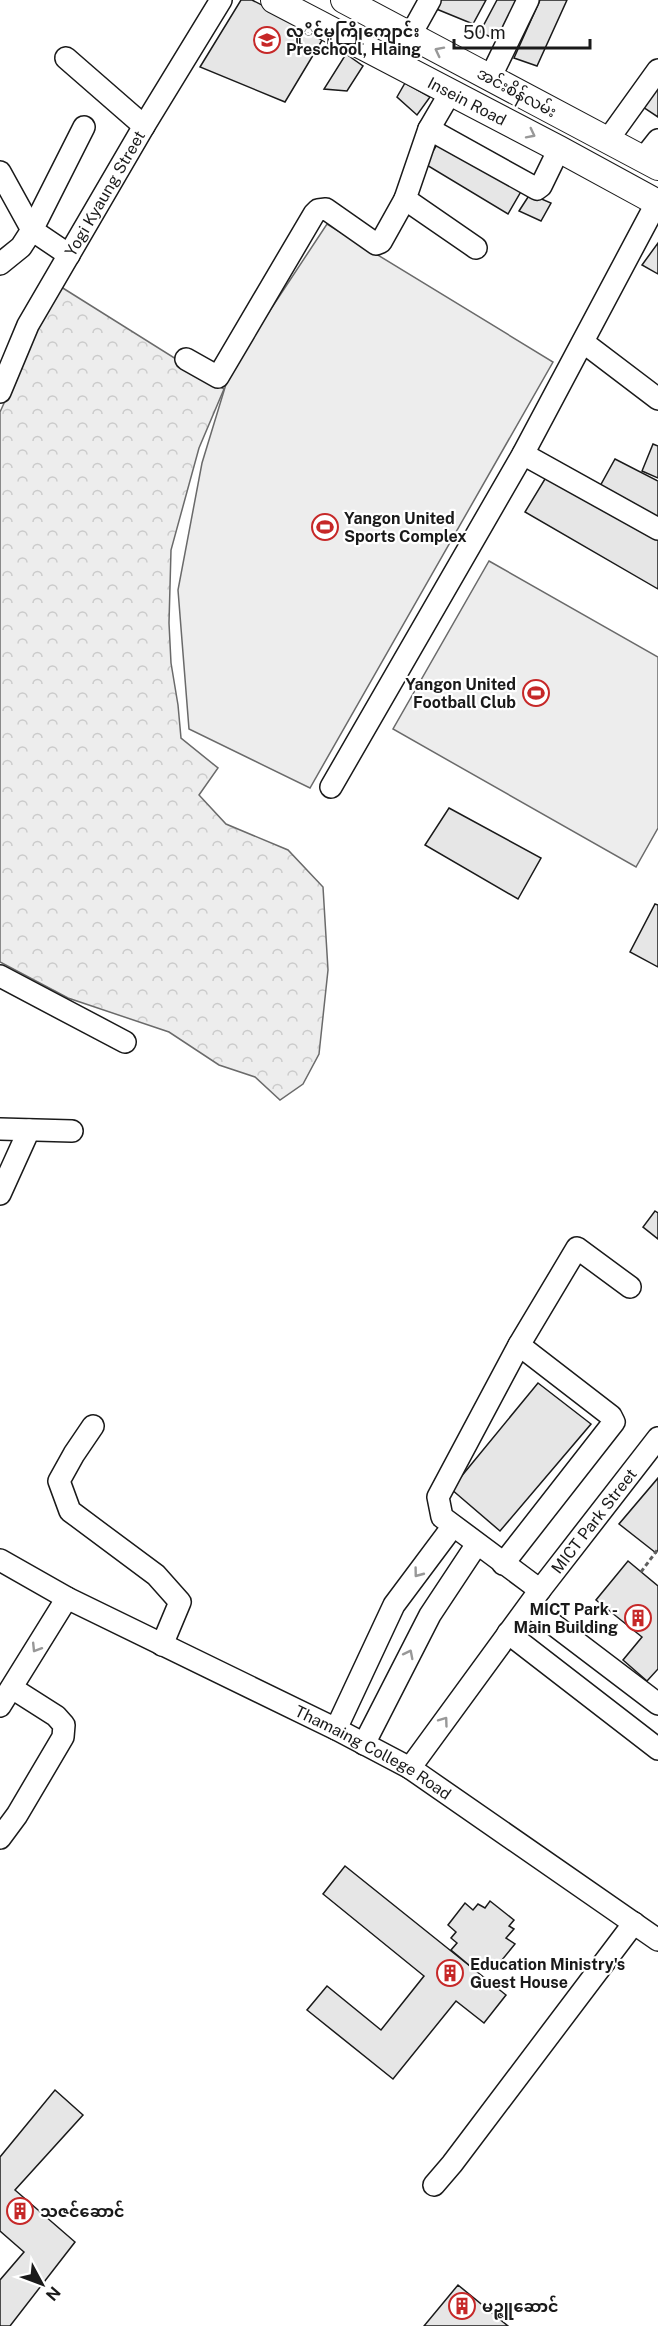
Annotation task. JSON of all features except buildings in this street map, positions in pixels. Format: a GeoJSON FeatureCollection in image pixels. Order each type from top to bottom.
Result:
{"type":"FeatureCollection","features":[{"type":"Feature","properties":{"kind":"main road","name":"Insein Road"},"geometry":{"type":"LineString","coordinates":[[274,0],[657,202]]}},
{"type":"Feature","properties":{"kind":"main road","name":"အင်းစိန်လမ်း"},"geometry":{"type":"LineString","coordinates":[[344,0],[612,143],[653,156]]}},
{"type":"Feature","properties":{"kind":"main road"},"geometry":{"type":"LineString","coordinates":[[457,97],[485,75]]}},
{"type":"Feature","properties":{"kind":"main road"},"geometry":{"type":"LineString","coordinates":[[603,172],[612,143]]}},
{"type":"Feature","properties":{"kind":"street","name":"Yogi Kyaung Street"},"geometry":{"type":"LineString","coordinates":[[0,392],[9,348],[28,325],[144,126],[221,0]]}},
{"type":"Feature","properties":{"kind":"street"},"geometry":{"type":"LineString","coordinates":[[410,36],[430,0]]}},
{"type":"Feature","properties":{"kind":"street"},"geometry":{"type":"LineString","coordinates":[[485,75],[528,0]]}},
{"type":"Feature","properties":{"kind":"street"},"geometry":{"type":"LineString","coordinates":[[66,58],[144,126]]}},
{"type":"Feature","properties":{"kind":"street"},"geometry":{"type":"LineString","coordinates":[[612,143],[658,70]]}},
{"type":"Feature","properties":{"kind":"street"},"geometry":{"type":"LineString","coordinates":[[186,359],[218,377],[318,210],[326,209],[376,244],[381,242],[405,198],[429,129],[457,97]]}},
{"type":"Feature","properties":{"kind":"street"},"geometry":{"type":"LineString","coordinates":[[0,264],[21,247],[32,230],[84,127]]}},
{"type":"Feature","properties":{"kind":"street"},"geometry":{"type":"LineString","coordinates":[[429,129],[537,189],[541,186],[559,149]]}},
{"type":"Feature","properties":{"kind":"street"},"geometry":{"type":"LineString","coordinates":[[0,172],[32,230],[69,255]]}},
{"type":"Feature","properties":{"kind":"street"},"geometry":{"type":"LineString","coordinates":[[405,198],[476,248]]}},
{"type":"Feature","properties":{"kind":"street"},"geometry":{"type":"LineString","coordinates":[[331,787],[523,454],[657,202]]}},
{"type":"Feature","properties":{"kind":"street"},"geometry":{"type":"LineString","coordinates":[[583,342],[658,399]]}},
{"type":"Feature","properties":{"kind":"street"},"geometry":{"type":"LineString","coordinates":[[523,454],[658,529]]}},
{"type":"Feature","properties":{"kind":"street"},"geometry":{"type":"LineString","coordinates":[[0,976],[125,1042]]}},
{"type":"Feature","properties":{"kind":"street"},"geometry":{"type":"LineString","coordinates":[[0,1130],[72,1131]]}},
{"type":"Feature","properties":{"kind":"street"},"geometry":{"type":"LineString","coordinates":[[0,1194],[29,1130]]}},
{"type":"Feature","properties":{"kind":"street"},"geometry":{"type":"LineString","coordinates":[[630,1287],[577,1248],[519,1345],[438,1497],[442,1517],[503,1564],[535,1598],[658,1704]]}},
{"type":"Feature","properties":{"kind":"street"},"geometry":{"type":"LineString","coordinates":[[503,1564],[614,1422],[612,1416],[519,1345]]}},
{"type":"Feature","properties":{"kind":"street"},"geometry":{"type":"LineString","coordinates":[[93,1426],[58,1481],[70,1511],[156,1575],[180,1602],[162,1645]]}},
{"type":"Feature","properties":{"kind":"street","name":"MICT Park Street"},"geometry":{"type":"LineString","coordinates":[[410,1768],[535,1598],[658,1438]]}},
{"type":"Feature","properties":{"kind":"street"},"geometry":{"type":"LineString","coordinates":[[336,1729],[394,1605],[453,1526]]}},
{"type":"Feature","properties":{"kind":"street"},"geometry":{"type":"LineString","coordinates":[[364,1744],[430,1615],[477,1544]]}},
{"type":"Feature","properties":{"kind":"street"},"geometry":{"type":"LineString","coordinates":[[0,1560],[67,1599],[0,1706]]}},
{"type":"Feature","properties":{"kind":"street"},"geometry":{"type":"LineString","coordinates":[[403,1593],[430,1615]]}},
{"type":"Feature","properties":{"kind":"street","name":"Thamaing College Road"},"geometry":{"type":"LineString","coordinates":[[67,1599],[336,1729],[410,1768],[658,1940]]}},
{"type":"Feature","properties":{"kind":"street"},"geometry":{"type":"LineString","coordinates":[[508,1634],[658,1749]]}},
{"type":"Feature","properties":{"kind":"street"},"geometry":{"type":"LineString","coordinates":[[0,1838],[17,1815],[63,1737],[64,1725],[56,1716],[12,1688]]}},
{"type":"Feature","properties":{"kind":"street"},"geometry":{"type":"LineString","coordinates":[[434,2185],[634,1923]]}},
{"type":"Feature","properties":{"kind":"path"},"geometry":{"type":"LineString","coordinates":[[641,1572],[658,1550]]}},
{"type":"Feature","properties":{"kind":"green space"},"geometry":{"type":"Polygon","coordinates":[[[58,285],[224,389],[199,448],[171,550],[169,623],[171,663],[181,738],[218,768],[199,795],[226,824],[288,850],[323,887],[328,970],[319,1054],[303,1084],[280,1100],[255,1077],[219,1065],[169,1032],[68,998],[0,962],[0,412],[58,285]]]}},
{"type":"Feature","properties":{"kind":"shaded area","name":"Yangon United Sports Complex"},"geometry":{"type":"Polygon","coordinates":[[[327,224],[553,362],[310,788],[189,729],[178,590],[202,463],[230,371],[327,224]]]}},
{"type":"Feature","properties":{"kind":"shaded area","name":"Yangon United Football Club"},"geometry":{"type":"Polygon","coordinates":[[[489,561],[658,657],[658,828],[636,867],[393,729],[489,561]]]}},
{"type":"Feature","properties":{"kind":"place","name":"လှုိင်မူကြိုကျောင်း Preschool, Hlaing"},"geometry":{"type":"Point","coordinates":[267,40]}},
{"type":"Feature","properties":{"kind":"place","name":"Yangon United Sports Complex"},"geometry":{"type":"Point","coordinates":[325,527]}},
{"type":"Feature","properties":{"kind":"place","name":"Yangon United Football Club"},"geometry":{"type":"Point","coordinates":[536,693]}},
{"type":"Feature","properties":{"kind":"place","name":"MICT Park - Main Building"},"geometry":{"type":"Point","coordinates":[638,1618]}},
{"type":"Feature","properties":{"kind":"place","name":"Education Ministry's Guest House"},"geometry":{"type":"Point","coordinates":[450,1973]}},
{"type":"Feature","properties":{"kind":"place","name":"သဇင်ဆောင်"},"geometry":{"type":"Point","coordinates":[20,2211]}},
{"type":"Feature","properties":{"kind":"place","name":"မဉ္ဇူဆောင်"},"geometry":{"type":"Point","coordinates":[462,2306]}}]}
